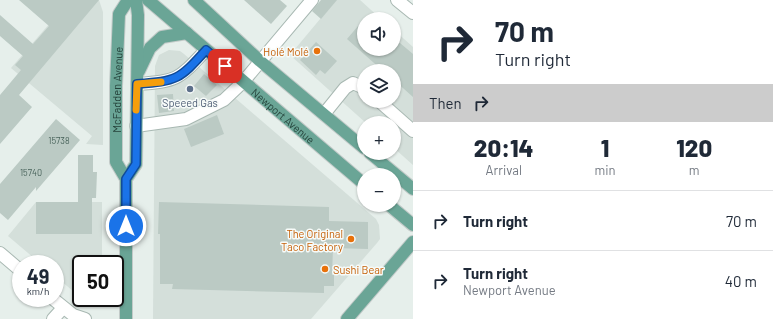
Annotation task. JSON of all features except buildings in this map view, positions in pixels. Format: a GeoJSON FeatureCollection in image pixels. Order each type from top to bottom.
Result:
{"type":"FeatureCollection","features":[{"type":"Feature","properties":{"kind":"main road","name":"McFadden Avenue"},"geometry":{"type":"LineString","coordinates":[[128,0],[120,14],[116,86],[116,162],[126,179],[136,164],[138,15],[136,0]]}},
{"type":"Feature","properties":{"kind":"main road","name":"Newport Avenue"},"geometry":{"type":"LineString","coordinates":[[148,0],[357,178]]}},
{"type":"Feature","properties":{"kind":"main road"},"geometry":{"type":"LineString","coordinates":[[194,0],[260,61],[357,142]]}},
{"type":"Feature","properties":{"kind":"main road"},"geometry":{"type":"LineString","coordinates":[[137,80],[150,48],[162,37],[187,33]]}},
{"type":"Feature","properties":{"kind":"main road"},"geometry":{"type":"LineString","coordinates":[[378,160],[413,189]]}},
{"type":"Feature","properties":{"kind":"main road"},"geometry":{"type":"LineString","coordinates":[[126,179],[126,319]]}},
{"type":"Feature","properties":{"kind":"main road"},"geometry":{"type":"LineString","coordinates":[[397,212],[413,225]]}},
{"type":"Feature","properties":{"kind":"main road"},"geometry":{"type":"LineString","coordinates":[[347,319],[413,242]]}},
{"type":"Feature","properties":{"kind":"street"},"geometry":{"type":"LineString","coordinates":[[136,126],[186,119],[224,100],[243,82],[312,0]]}},
{"type":"Feature","properties":{"kind":"street"},"geometry":{"type":"LineString","coordinates":[[397,0],[413,13]]}},
{"type":"Feature","properties":{"kind":"street"},"geometry":{"type":"LineString","coordinates":[[137,80],[167,82],[175,79],[185,72],[206,50]]}},
{"type":"Feature","properties":{"kind":"street"},"geometry":{"type":"LineString","coordinates":[[324,114],[345,88],[353,83],[357,85]]}},
{"type":"Feature","properties":{"kind":"street"},"geometry":{"type":"LineString","coordinates":[[387,108],[413,130]]}},
{"type":"Feature","properties":{"kind":"street"},"geometry":{"type":"LineString","coordinates":[[0,253],[12,263]]}},
{"type":"Feature","properties":{"kind":"street"},"geometry":{"type":"LineString","coordinates":[[53,319],[63,308],[73,315],[85,319]]}},
{"type":"Feature","properties":{"kind":"shaded area"},"geometry":{"type":"Polygon","coordinates":[[[70,0],[99,0],[103,12],[103,145],[86,144],[92,136],[11,68],[70,0]]]}},
{"type":"Feature","properties":{"kind":"shaded area"},"geometry":{"type":"Polygon","coordinates":[[[336,0],[360,0],[373,12],[357,12],[357,56],[401,56],[401,36],[413,47],[413,165],[401,154],[401,116],[358,116],[290,55],[336,0]]]}},
{"type":"Feature","properties":{"kind":"shaded area"},"geometry":{"type":"Polygon","coordinates":[[[169,50],[180,51],[184,54],[357,203],[357,212],[368,212],[376,219],[379,225],[380,239],[311,319],[153,319],[155,66],[159,55],[169,50]]]}},
{"type":"Feature","properties":{"kind":"shaded area"},"geometry":{"type":"Polygon","coordinates":[[[36,202],[102,202],[102,255],[72,255],[72,290],[64,284],[64,255],[30,255],[8,236],[36,202]]]}},
{"type":"Feature","properties":{"kind":"slow traffic"},"geometry":{"type":"LineString","coordinates":[[136,110],[137,84],[161,82]]}},
{"type":"Feature","properties":{"kind":"place","name":"Holé Molé"},"geometry":{"type":"Point","coordinates":[317,51]}},
{"type":"Feature","properties":{"kind":"place","name":"Speeed Gas"},"geometry":{"type":"Point","coordinates":[190,89]}},
{"type":"Feature","properties":{"kind":"place","name":"The Original Taco Factory"},"geometry":{"type":"Point","coordinates":[351,239]}},
{"type":"Feature","properties":{"kind":"place","name":"Sushi Bear"},"geometry":{"type":"Point","coordinates":[325,269]}},
{"type":"Feature","properties":{"kind":"route"},"geometry":{"type":"LineString","coordinates":[[126,226],[126,179],[136,164],[137,84],[167,82],[175,79],[185,72],[206,50],[225,66]]}}]}
